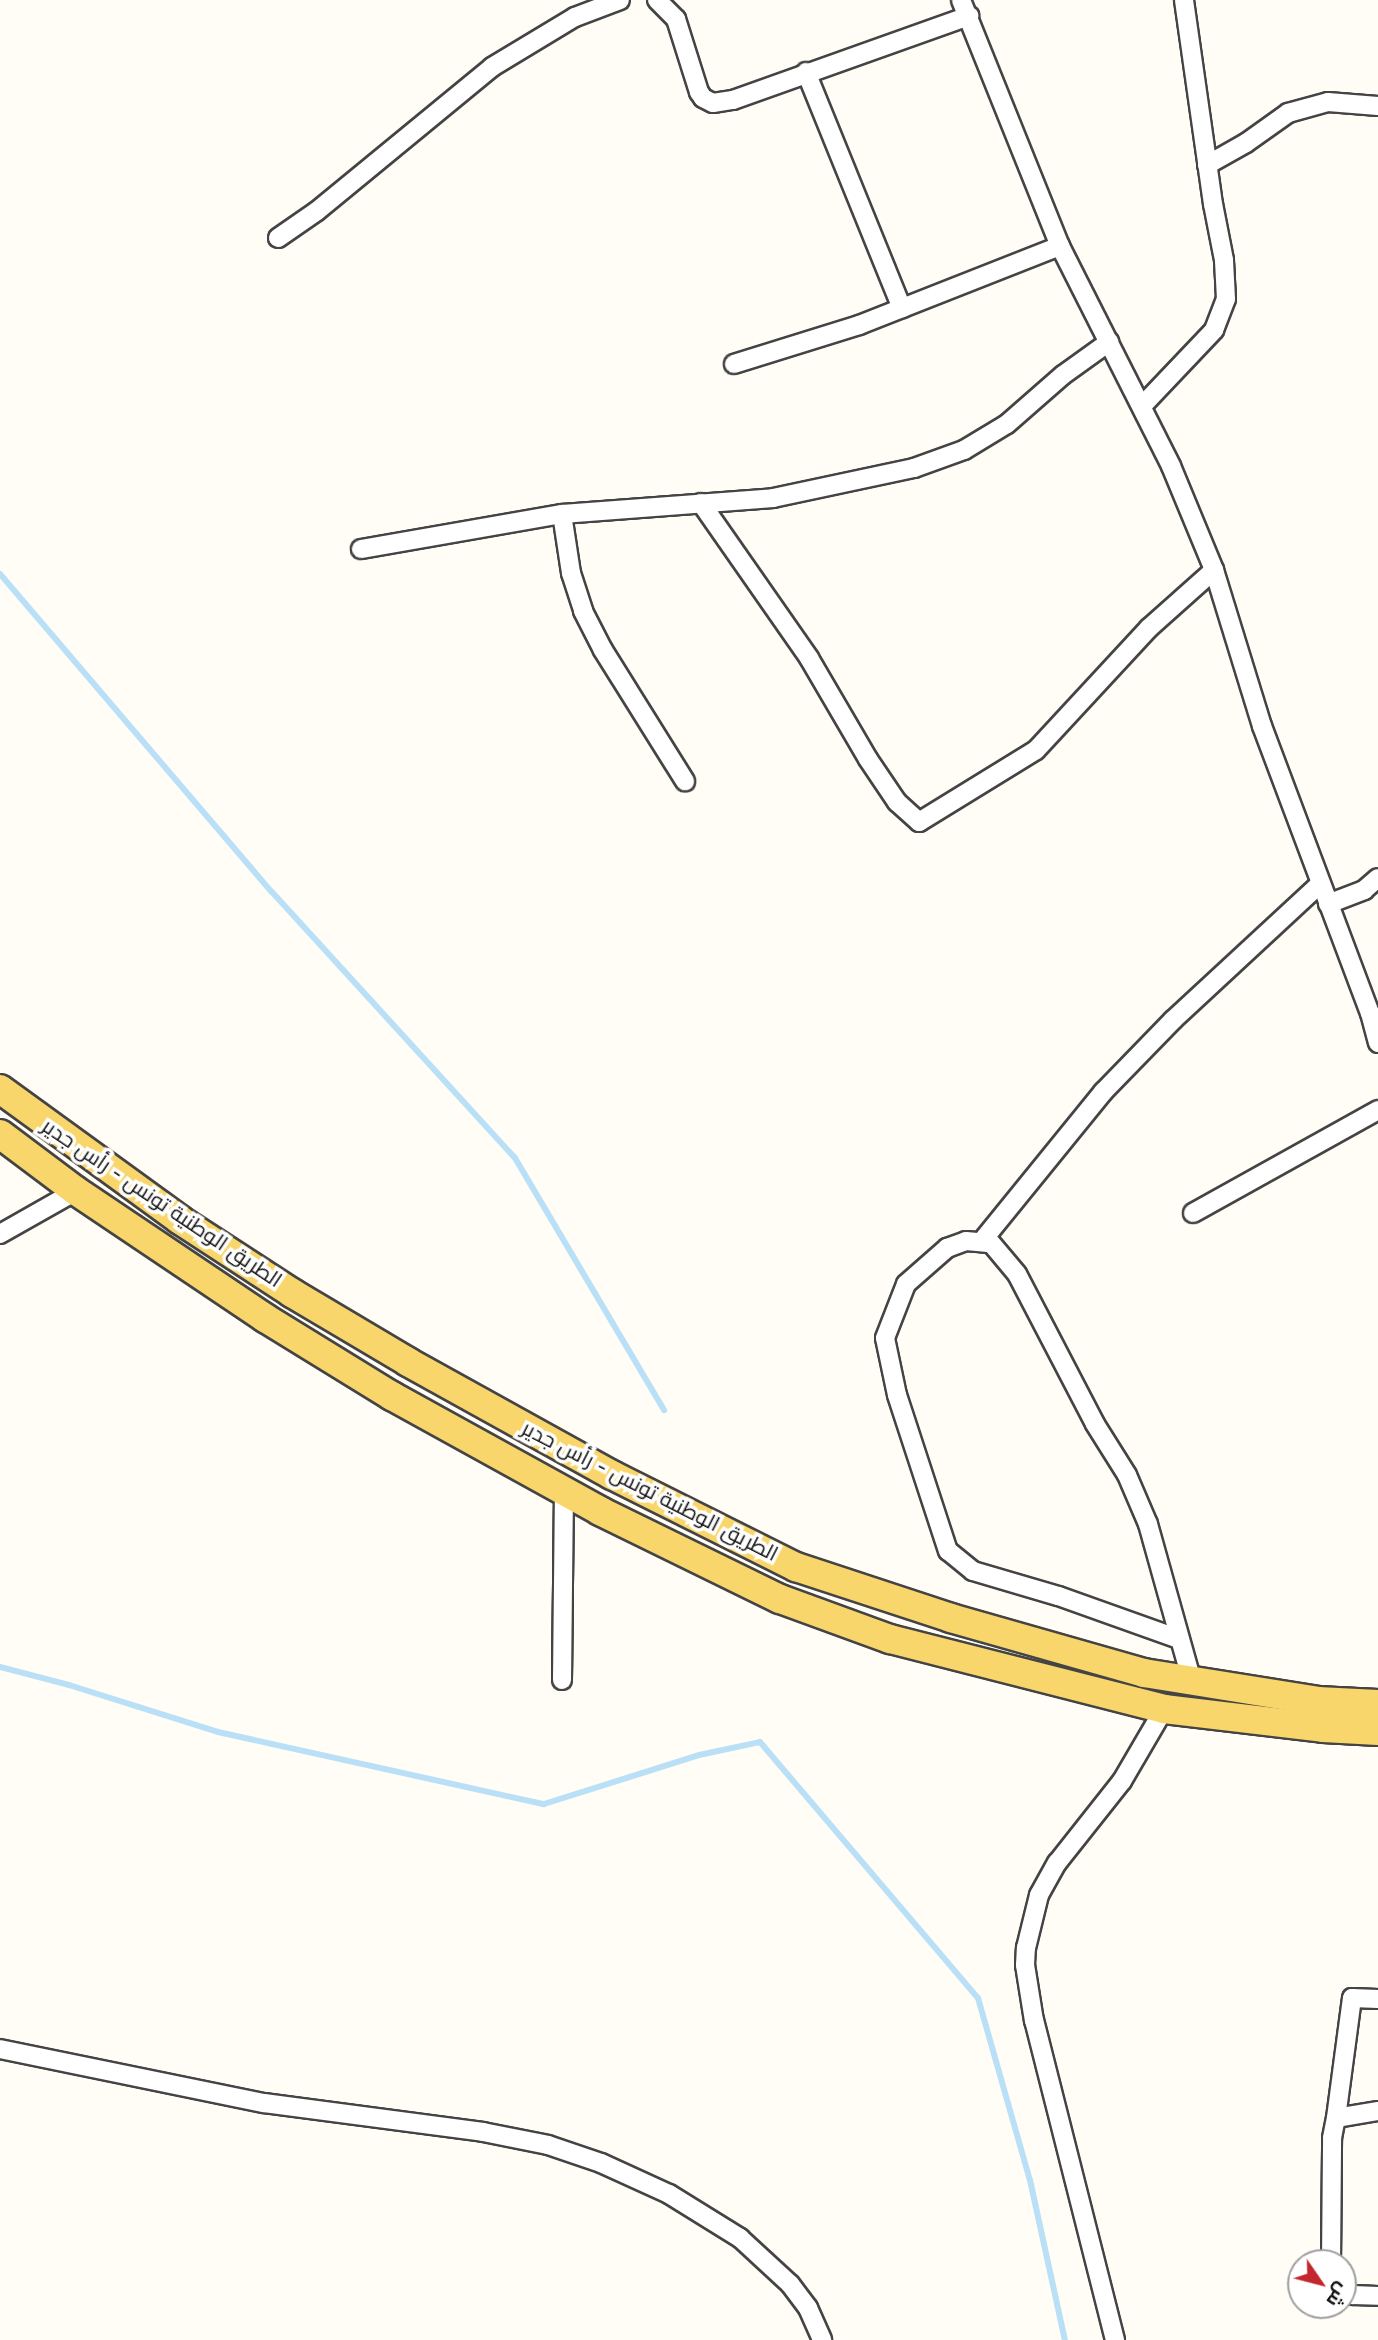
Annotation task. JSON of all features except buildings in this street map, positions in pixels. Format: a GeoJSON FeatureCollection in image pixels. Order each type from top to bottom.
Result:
{"type":"FeatureCollection","features":[{"type":"Feature","properties":{"kind":"main road","name":"الطريق الوطنية تونس - رأس جدير"},"geometry":{"type":"LineString","coordinates":[[0,1089],[180,1220],[292,1293],[408,1363],[612,1475],[796,1567],[951,1618],[1144,1673],[1318,1701],[1378,1704]]}},
{"type":"Feature","properties":{"kind":"main road","name":"الطريق الوطنية تونس - رأس جدير"},"geometry":{"type":"LineString","coordinates":[[0,1134],[76,1191],[265,1318],[393,1396],[564,1492],[780,1599],[890,1639],[1164,1709],[1323,1728],[1378,1731]]}},
{"type":"Feature","properties":{"kind":"street"},"geometry":{"type":"LineString","coordinates":[[278,238],[317,211],[492,67],[575,18],[620,0]]}},
{"type":"Feature","properties":{"kind":"street"},"geometry":{"type":"LineString","coordinates":[[657,0],[676,19],[699,92],[708,102],[733,100],[965,8],[1060,246],[1142,406],[1214,570],[1262,726],[1378,1043]]}},
{"type":"Feature","properties":{"kind":"street"},"geometry":{"type":"LineString","coordinates":[[1142,406],[1214,330],[1226,299],[1224,260],[1207,165],[1184,0]]}},
{"type":"Feature","properties":{"kind":"street"},"geometry":{"type":"LineString","coordinates":[[806,72],[902,308]]}},
{"type":"Feature","properties":{"kind":"street"},"geometry":{"type":"LineString","coordinates":[[1207,165],[1246,143],[1288,113],[1328,102],[1378,106]]}},
{"type":"Feature","properties":{"kind":"street"},"geometry":{"type":"LineString","coordinates":[[734,364],[902,308],[1060,246]]}},
{"type":"Feature","properties":{"kind":"street"},"geometry":{"type":"LineString","coordinates":[[361,549],[562,514],[773,498],[914,468],[964,450],[1007,424],[1063,375],[1109,342]]}},
{"type":"Feature","properties":{"kind":"street"},"geometry":{"type":"LineString","coordinates":[[701,503],[809,658],[875,770],[902,808],[919,822],[1036,750],[1149,628],[1214,570]]}},
{"type":"Feature","properties":{"kind":"street"},"geometry":{"type":"LineString","coordinates":[[562,514],[571,573],[583,611],[603,650],[685,781]]}},
{"type":"Feature","properties":{"kind":"street"},"geometry":{"type":"LineString","coordinates":[[1328,904],[1364,890],[1378,878]]}},
{"type":"Feature","properties":{"kind":"street"},"geometry":{"type":"LineString","coordinates":[[982,1241],[1103,1092],[1173,1020],[1320,884]]}},
{"type":"Feature","properties":{"kind":"street"},"geometry":{"type":"LineString","coordinates":[[1193,1213],[1378,1111]]}},
{"type":"Feature","properties":{"kind":"street"},"geometry":{"type":"LineString","coordinates":[[0,1234],[76,1191]]}},
{"type":"Feature","properties":{"kind":"street"},"geometry":{"type":"LineString","coordinates":[[1179,1639],[1071,1600],[973,1571],[948,1551],[897,1395],[885,1338],[906,1284],[947,1248],[966,1241],[982,1241],[998,1248],[1017,1274],[1095,1424],[1127,1475],[1148,1524],[1192,1682]]}},
{"type":"Feature","properties":{"kind":"street"},"geometry":{"type":"LineString","coordinates":[[562,1680],[564,1492]]}},
{"type":"Feature","properties":{"kind":"street"},"geometry":{"type":"LineString","coordinates":[[1115,2340],[1034,2021],[1025,1965],[1026,1948],[1039,1895],[1057,1863],[1122,1782],[1164,1709]]}},
{"type":"Feature","properties":{"kind":"street"},"geometry":{"type":"LineString","coordinates":[[1331,2249],[1332,2138],[1352,1998],[1378,1998]]}},
{"type":"Feature","properties":{"kind":"street"},"geometry":{"type":"LineString","coordinates":[[0,2049],[264,2103],[483,2132],[548,2145],[601,2163],[669,2194],[740,2238],[790,2284],[808,2308],[822,2340]]}},
{"type":"Feature","properties":{"kind":"street"},"geometry":{"type":"LineString","coordinates":[[1336,2118],[1378,2110]]}},
{"type":"Feature","properties":{"kind":"street"},"geometry":{"type":"LineString","coordinates":[[1357,2295],[1378,2296]]}},
{"type":"Feature","properties":{"kind":"waterway"},"geometry":{"type":"LineString","coordinates":[[0,574],[272,892],[515,1158],[664,1410]]}},
{"type":"Feature","properties":{"kind":"waterway"},"geometry":{"type":"LineString","coordinates":[[0,1667],[69,1685],[218,1732],[544,1804],[699,1755],[760,1742],[978,1998],[1030,2180],[1065,2340]]}}]}
